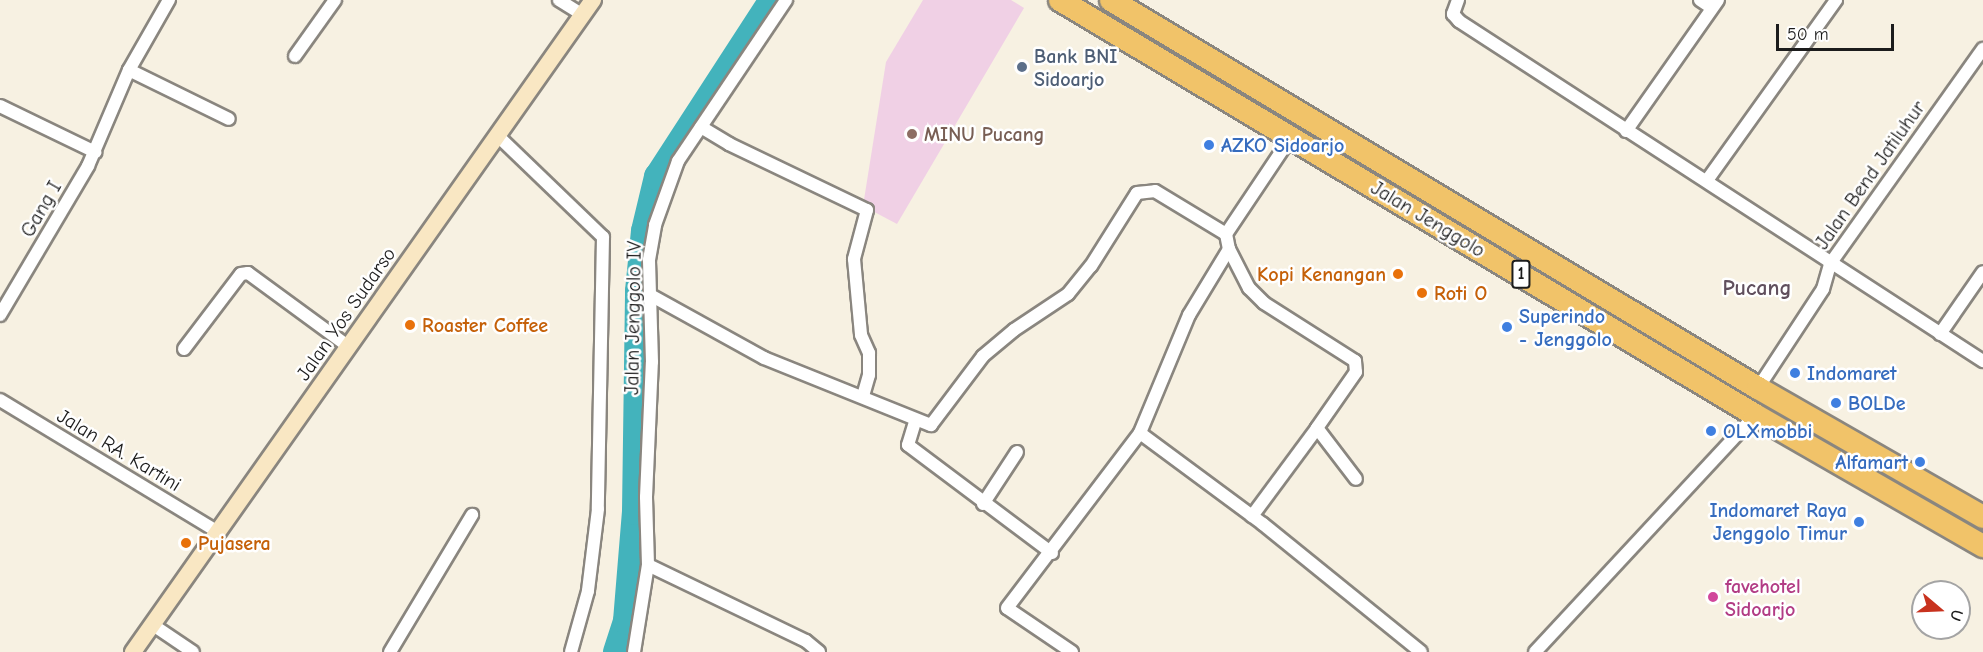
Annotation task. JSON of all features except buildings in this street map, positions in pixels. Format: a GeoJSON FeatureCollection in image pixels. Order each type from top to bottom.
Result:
{"type":"FeatureCollection","features":[{"type":"Feature","properties":{"kind":"highway","name":"Jalan Jenggolo"},"geometry":{"type":"LineString","coordinates":[[1060,0],[1755,416],[1983,546]]}},
{"type":"Feature","properties":{"kind":"highway","name":"Jalan Jenggolo"},"geometry":{"type":"LineString","coordinates":[[1111,0],[1758,388],[1983,517]]}},
{"type":"Feature","properties":{"kind":"main road","name":"Jalan Yos Sudarso"},"geometry":{"type":"LineString","coordinates":[[133,652],[593,0]]}},
{"type":"Feature","properties":{"kind":"street","name":"Gang I"},"geometry":{"type":"LineString","coordinates":[[0,315],[95,152],[129,70],[169,0]]}},
{"type":"Feature","properties":{"kind":"street"},"geometry":{"type":"LineString","coordinates":[[295,56],[335,0]]}},
{"type":"Feature","properties":{"kind":"street"},"geometry":{"type":"LineString","coordinates":[[559,0],[583,15]]}},
{"type":"Feature","properties":{"kind":"street","name":"Jalan Jenggolo IV"},"geometry":{"type":"LineString","coordinates":[[634,652],[648,565],[650,249],[664,192],[701,127],[786,0]]}},
{"type":"Feature","properties":{"kind":"street"},"geometry":{"type":"LineString","coordinates":[[1458,0],[1453,14],[1459,21],[1626,131],[1708,179],[1830,264],[1983,361]]}},
{"type":"Feature","properties":{"kind":"street"},"geometry":{"type":"LineString","coordinates":[[1626,131],[1715,4],[1700,0]]}},
{"type":"Feature","properties":{"kind":"street"},"geometry":{"type":"LineString","coordinates":[[1708,179],[1836,0]]}},
{"type":"Feature","properties":{"kind":"street","name":"Jalan Bend Jatiluhur"},"geometry":{"type":"LineString","coordinates":[[1758,388],[1823,289],[1830,264],[1983,49]]}},
{"type":"Feature","properties":{"kind":"street"},"geometry":{"type":"LineString","coordinates":[[129,70],[229,119]]}},
{"type":"Feature","properties":{"kind":"street"},"geometry":{"type":"LineString","coordinates":[[0,106],[95,152]]}},
{"type":"Feature","properties":{"kind":"street"},"geometry":{"type":"LineString","coordinates":[[701,127],[729,144],[869,205],[854,259],[861,335],[869,353],[869,375],[863,396]]}},
{"type":"Feature","properties":{"kind":"street"},"geometry":{"type":"LineString","coordinates":[[499,136],[603,237],[598,509],[588,591],[571,652]]}},
{"type":"Feature","properties":{"kind":"street"},"geometry":{"type":"LineString","coordinates":[[1252,516],[1356,372],[1355,361],[1264,303],[1249,288],[1229,249],[1226,234],[1290,137]]}},
{"type":"Feature","properties":{"kind":"street"},"geometry":{"type":"LineString","coordinates":[[650,295],[764,358],[863,396],[923,425],[936,422],[983,356],[1014,330],[1068,294],[1091,266],[1137,193],[1155,191],[1226,234]]}},
{"type":"Feature","properties":{"kind":"street"},"geometry":{"type":"LineString","coordinates":[[1072,652],[1007,608],[1052,553],[1140,433],[1190,315],[1229,249]]}},
{"type":"Feature","properties":{"kind":"street"},"geometry":{"type":"LineString","coordinates":[[1940,334],[1983,272]]}},
{"type":"Feature","properties":{"kind":"street"},"geometry":{"type":"LineString","coordinates":[[184,349],[241,274],[248,273],[349,347]]}},
{"type":"Feature","properties":{"kind":"street","name":"Jalan RA. Kartini"},"geometry":{"type":"LineString","coordinates":[[0,400],[218,532]]}},
{"type":"Feature","properties":{"kind":"street"},"geometry":{"type":"LineString","coordinates":[[1535,652],[1755,416]]}},
{"type":"Feature","properties":{"kind":"street"},"geometry":{"type":"LineString","coordinates":[[915,422],[908,445],[983,504],[1052,553]]}},
{"type":"Feature","properties":{"kind":"street"},"geometry":{"type":"LineString","coordinates":[[1317,428],[1356,479]]}},
{"type":"Feature","properties":{"kind":"street"},"geometry":{"type":"LineString","coordinates":[[1140,433],[1252,516],[1421,652]]}},
{"type":"Feature","properties":{"kind":"street"},"geometry":{"type":"LineString","coordinates":[[983,504],[1017,452]]}},
{"type":"Feature","properties":{"kind":"street"},"geometry":{"type":"LineString","coordinates":[[390,652],[472,515]]}},
{"type":"Feature","properties":{"kind":"street"},"geometry":{"type":"LineString","coordinates":[[648,565],[806,641],[819,652]]}},
{"type":"Feature","properties":{"kind":"street"},"geometry":{"type":"LineString","coordinates":[[153,625],[193,652]]}},
{"type":"Feature","properties":{"kind":"shaded area","name":"MINU Pucang"},"geometry":{"type":"Polygon","coordinates":[[[923,0],[1011,0],[1024,8],[897,224],[863,206],[886,62],[923,0]]]}},
{"type":"Feature","properties":{"kind":"waterway"},"geometry":{"type":"LineString","coordinates":[[617,652],[627,621],[636,511],[639,291],[645,231],[658,177],[773,0]]}},
{"type":"Feature","properties":{"kind":"place","name":"Bank BNI Sidoarjo"},"geometry":{"type":"Point","coordinates":[1022,67]}},
{"type":"Feature","properties":{"kind":"place","name":"MINU Pucang"},"geometry":{"type":"Point","coordinates":[912,134]}},
{"type":"Feature","properties":{"kind":"place","name":"AZKO Sidoarjo"},"geometry":{"type":"Point","coordinates":[1209,145]}},
{"type":"Feature","properties":{"kind":"place","name":"Kopi Kenangan"},"geometry":{"type":"Point","coordinates":[1398,274]}},
{"type":"Feature","properties":{"kind":"place","name":"Roti O"},"geometry":{"type":"Point","coordinates":[1422,293]}},
{"type":"Feature","properties":{"kind":"place","name":"Roaster Coffee"},"geometry":{"type":"Point","coordinates":[410,325]}},
{"type":"Feature","properties":{"kind":"place","name":"Superindo - Jenggolo"},"geometry":{"type":"Point","coordinates":[1507,327]}},
{"type":"Feature","properties":{"kind":"place","name":"Indomaret"},"geometry":{"type":"Point","coordinates":[1795,373]}},
{"type":"Feature","properties":{"kind":"place","name":"BOLDe"},"geometry":{"type":"Point","coordinates":[1836,403]}},
{"type":"Feature","properties":{"kind":"place","name":"OLXmobbi"},"geometry":{"type":"Point","coordinates":[1711,431]}},
{"type":"Feature","properties":{"kind":"place","name":"Alfamart"},"geometry":{"type":"Point","coordinates":[1920,462]}},
{"type":"Feature","properties":{"kind":"place","name":"Indomaret Raya Jenggolo Timur"},"geometry":{"type":"Point","coordinates":[1859,522]}},
{"type":"Feature","properties":{"kind":"place","name":"Pujasera"},"geometry":{"type":"Point","coordinates":[186,543]}},
{"type":"Feature","properties":{"kind":"place","name":"favehotel Sidoarjo"},"geometry":{"type":"Point","coordinates":[1713,597]}},
{"type":"Feature","properties":{"kind":"district","name":"Pucang"},"geometry":{"type":"Point","coordinates":[1757,289]}}]}
